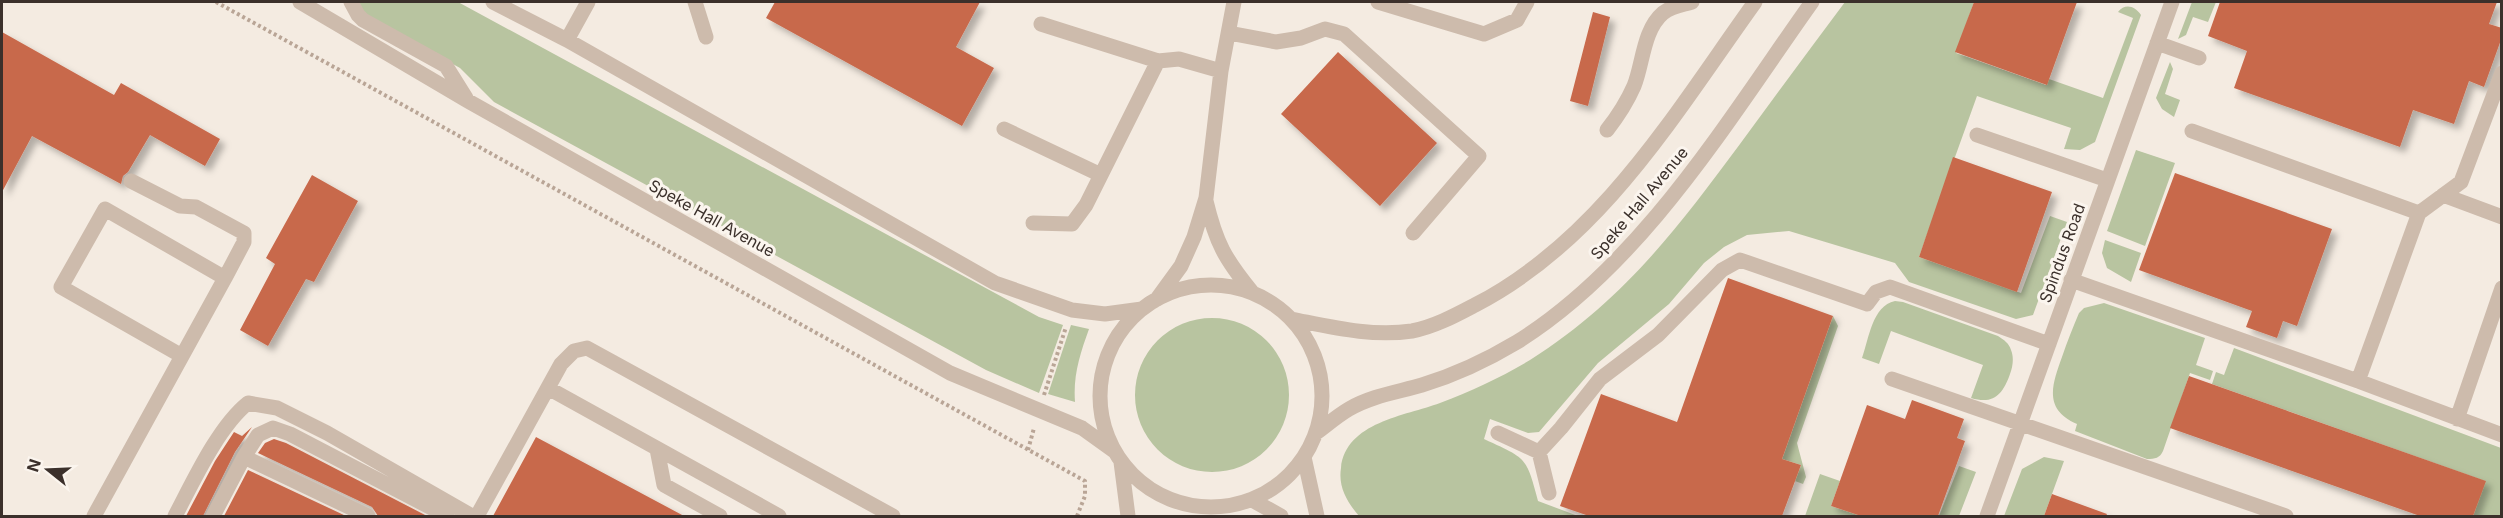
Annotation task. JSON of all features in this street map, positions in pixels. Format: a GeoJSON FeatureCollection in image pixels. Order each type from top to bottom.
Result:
{"type":"FeatureCollection","features":[{"type":"Feature","properties":{"kind":"street","name":"Speke Hall Avenue"},"geometry":{"type":"LineString","coordinates":[[300,2],[468,100],[950,373],[1082,428],[1118,457]]}},
{"type":"Feature","properties":{"kind":"street"},"geometry":{"type":"LineString","coordinates":[[351,2],[363,20],[446,66],[468,100]]}},
{"type":"Feature","properties":{"kind":"street"},"geometry":{"type":"LineString","coordinates":[[493,2],[567,40],[995,284],[1072,310],[1105,314],[1142,309]]}},
{"type":"Feature","properties":{"kind":"street"},"geometry":{"type":"LineString","coordinates":[[567,40],[588,2]]}},
{"type":"Feature","properties":{"kind":"street"},"geometry":{"type":"LineString","coordinates":[[695,2],[706,38]]}},
{"type":"Feature","properties":{"kind":"street"},"geometry":{"type":"LineString","coordinates":[[1157,298],[1181,266],[1194,237],[1206,198],[1221,71],[1234,2]]}},
{"type":"Feature","properties":{"kind":"street"},"geometry":{"type":"LineString","coordinates":[[1378,2],[1484,34],[1517,20],[1527,2]]}},
{"type":"Feature","properties":{"kind":"street"},"geometry":{"type":"LineString","coordinates":[[1607,130],[1627,101],[1635,84],[1650,33],[1657,19],[1672,7],[1692,2]]}},
{"type":"Feature","properties":{"kind":"street","name":"Speke Hall Avenue"},"geometry":{"type":"LineString","coordinates":[[1292,319],[1349,331],[1386,334],[1416,330],[1454,317],[1498,294],[1543,262],[1594,216],[1637,166],[1755,2]]}},
{"type":"Feature","properties":{"kind":"street","name":"Speke Hall Avenue"},"geometry":{"type":"LineString","coordinates":[[1316,433],[1350,409],[1381,396],[1466,369],[1517,342],[1574,300],[1606,272],[1691,171],[1812,2]]}},
{"type":"Feature","properties":{"kind":"street","name":"Spindus Road"},"geometry":{"type":"LineString","coordinates":[[1987,516],[2172,2]]}},
{"type":"Feature","properties":{"kind":"street"},"geometry":{"type":"LineString","coordinates":[[1041,24],[1158,61],[1179,59],[1221,71]]}},
{"type":"Feature","properties":{"kind":"street"},"geometry":{"type":"LineString","coordinates":[[1229,33],[1276,42],[1301,38],[1325,29],[1344,34],[1479,156],[1413,233]]}},
{"type":"Feature","properties":{"kind":"street"},"geometry":{"type":"LineString","coordinates":[[2157,43],[2199,58]]}},
{"type":"Feature","properties":{"kind":"street"},"geometry":{"type":"LineString","coordinates":[[1033,223],[1072,224],[1086,205],[1158,61]]}},
{"type":"Feature","properties":{"kind":"street"},"geometry":{"type":"LineString","coordinates":[[2358,381],[2419,213],[2461,182],[2502,73]]}},
{"type":"Feature","properties":{"kind":"street"},"geometry":{"type":"LineString","coordinates":[[1004,129],[1101,175]]}},
{"type":"Feature","properties":{"kind":"street"},"geometry":{"type":"LineString","coordinates":[[2192,131],[2419,213]]}},
{"type":"Feature","properties":{"kind":"street"},"geometry":{"type":"LineString","coordinates":[[1977,135],[2107,180]]}},
{"type":"Feature","properties":{"kind":"street"},"geometry":{"type":"LineString","coordinates":[[94,516],[244,242],[243,233],[196,207],[180,206],[130,181]]}},
{"type":"Feature","properties":{"kind":"street"},"geometry":{"type":"LineString","coordinates":[[2443,195],[2502,217]]}},
{"type":"Feature","properties":{"kind":"street"},"geometry":{"type":"LineString","coordinates":[[1206,198],[1214,234],[1230,265],[1252,292]]}},
{"type":"Feature","properties":{"kind":"street"},"geometry":{"type":"LineString","coordinates":[[182,356],[62,287],[72,268],[105,209],[225,278]]}},
{"type":"Feature","properties":{"kind":"street"},"geometry":{"type":"LineString","coordinates":[[1539,452],[1600,379],[1658,335],[1722,270],[1740,260],[1867,304],[1876,292],[1890,288],[2049,344]]}},
{"type":"Feature","properties":{"kind":"street"},"geometry":{"type":"LineString","coordinates":[[2071,280],[2358,381],[2502,435]]}},
{"type":"Feature","properties":{"kind":"street"},"geometry":{"type":"LineString","coordinates":[[1118,457],[1143,485],[1170,500],[1201,507],[1227,506],[1251,500],[1281,482],[1304,457],[1316,433],[1322,408],[1320,376],[1310,345],[1292,319],[1273,303],[1252,292],[1220,285],[1188,287],[1157,298],[1128,321],[1109,350],[1100,384],[1102,419],[1118,457],[1128,516]]}},
{"type":"Feature","properties":{"kind":"street"},"geometry":{"type":"LineString","coordinates":[[2457,419],[2502,288]]}},
{"type":"Feature","properties":{"kind":"street"},"geometry":{"type":"LineString","coordinates":[[175,516],[224,429],[234,414],[248,403],[277,408],[327,433],[475,516],[561,364],[574,351],[587,348],[892,516]]}},
{"type":"Feature","properties":{"kind":"street"},"geometry":{"type":"LineString","coordinates":[[1892,379],[2286,516]]}},
{"type":"Feature","properties":{"kind":"street"},"geometry":{"type":"LineString","coordinates":[[548,388],[779,516]]}},
{"type":"Feature","properties":{"kind":"street"},"geometry":{"type":"LineString","coordinates":[[213,516],[258,435],[273,428],[290,434],[447,516]]}},
{"type":"Feature","properties":{"kind":"street"},"geometry":{"type":"LineString","coordinates":[[1498,433],[1539,452]]}},
{"type":"Feature","properties":{"kind":"street"},"geometry":{"type":"LineString","coordinates":[[657,449],[664,485],[720,516]]}},
{"type":"Feature","properties":{"kind":"street"},"geometry":{"type":"LineString","coordinates":[[1539,452],[1549,493]]}},
{"type":"Feature","properties":{"kind":"street"},"geometry":{"type":"LineString","coordinates":[[244,457],[368,516]]}},
{"type":"Feature","properties":{"kind":"street"},"geometry":{"type":"LineString","coordinates":[[1304,457],[1317,516]]}},
{"type":"Feature","properties":{"kind":"street"},"geometry":{"type":"LineString","coordinates":[[1251,500],[1281,516]]}},
{"type":"Feature","properties":{"kind":"street"},"geometry":{"type":"LineString","coordinates":[[1210,516],[1227,506]]}},
{"type":"Feature","properties":{"kind":"path"},"geometry":{"type":"LineString","coordinates":[[216,2],[1085,481],[1085,496],[1077,516]]}},
{"type":"Feature","properties":{"kind":"path"},"geometry":{"type":"LineString","coordinates":[[1028,450],[1072,310]]}},
{"type":"Feature","properties":{"kind":"green space"},"geometry":{"type":"Polygon","coordinates":[[[359,2],[458,2],[1039,317],[1063,325],[1039,393],[986,370],[494,102],[460,68],[365,15],[359,2]]]}},
{"type":"Feature","properties":{"kind":"green space"},"geometry":{"type":"Polygon","coordinates":[[[1845,2],[1974,2],[1956,53],[2046,85],[2049,79],[2103,98],[2133,18],[2118,12],[2124,7],[2130,7],[2136,9],[2141,15],[2095,142],[2080,150],[2064,149],[2071,128],[1977,96],[1919,257],[2021,293],[2050,216],[2067,222],[2033,315],[2016,319],[1909,282],[1895,263],[1789,231],[1747,235],[1724,247],[1704,263],[1669,304],[1598,363],[1539,432],[1528,433],[1490,419],[1484,439],[1509,451],[1523,461],[1531,475],[1538,501],[1578,516],[1359,516],[1347,500],[1340,475],[1345,453],[1354,440],[1379,423],[1440,403],[1508,372],[1530,360],[1593,313],[1646,262],[1670,235],[1845,2]]]}},
{"type":"Feature","properties":{"kind":"green space"},"geometry":{"type":"Polygon","coordinates":[[[2192,2],[2216,2],[2208,22],[2193,17],[2186,35],[2178,39],[2192,2]]]}},
{"type":"Feature","properties":{"kind":"green space"},"geometry":{"type":"Polygon","coordinates":[[[2170,62],[2173,69],[2165,94],[2180,100],[2174,117],[2162,109],[2156,98],[2170,62]]]}},
{"type":"Feature","properties":{"kind":"green space"},"geometry":{"type":"Polygon","coordinates":[[[2136,150],[2175,163],[2145,246],[2107,231],[2136,150]]]}},
{"type":"Feature","properties":{"kind":"green space"},"geometry":{"type":"Polygon","coordinates":[[[2105,240],[2141,253],[2131,282],[2107,268],[2102,253],[2105,240]]]}},
{"type":"Feature","properties":{"kind":"green space"},"geometry":{"type":"Polygon","coordinates":[[[1895,301],[1998,336],[2006,342],[2013,359],[2011,371],[2001,392],[1992,399],[1971,398],[1983,365],[1891,331],[1879,364],[1862,358],[1876,316],[1887,304],[1895,301]]]}},
{"type":"Feature","properties":{"kind":"green space"},"geometry":{"type":"Polygon","coordinates":[[[2104,303],[2205,338],[2196,365],[2213,371],[2210,380],[2190,373],[2163,451],[2157,458],[2147,459],[2075,431],[2077,424],[2066,418],[2055,404],[2053,387],[2055,377],[2079,313],[2084,308],[2104,303]]]}},
{"type":"Feature","properties":{"kind":"green space"},"geometry":{"type":"Polygon","coordinates":[[[1833,316],[1838,326],[1797,443],[1806,477],[1803,484],[1795,481],[1801,465],[1782,459],[1833,316]]]}},
{"type":"Feature","properties":{"kind":"green space"},"geometry":{"type":"Polygon","coordinates":[[[1212,318],[1227,319],[1242,324],[1267,340],[1283,365],[1288,380],[1288,410],[1283,425],[1267,450],[1242,466],[1227,471],[1212,472],[1197,471],[1182,466],[1157,450],[1141,425],[1136,410],[1135,395],[1136,380],[1141,365],[1157,340],[1182,324],[1197,319],[1212,318]]]}},
{"type":"Feature","properties":{"kind":"green space"},"geometry":{"type":"Polygon","coordinates":[[[1071,325],[1089,329],[1078,365],[1075,402],[1048,394],[1071,325]]]}},
{"type":"Feature","properties":{"kind":"green space"},"geometry":{"type":"Polygon","coordinates":[[[2234,348],[2501,448],[2501,516],[2473,516],[2485,481],[2212,384],[2216,372],[2224,375],[2234,348]]]}},
{"type":"Feature","properties":{"kind":"green space"},"geometry":{"type":"Polygon","coordinates":[[[2044,457],[2064,461],[2044,516],[2004,516],[2022,469],[2044,457]]]}},
{"type":"Feature","properties":{"kind":"green space"},"geometry":{"type":"Polygon","coordinates":[[[1959,466],[1976,472],[1959,516],[1939,516],[1959,466]]]}},
{"type":"Feature","properties":{"kind":"green space"},"geometry":{"type":"Polygon","coordinates":[[[1820,474],[1840,481],[1831,506],[1861,516],[1805,516],[1820,474]]]}},
{"type":"Feature","properties":{"kind":"building"},"geometry":{"type":"Polygon","coordinates":[[[775,2],[980,2],[956,47],[994,68],[962,126],[766,18],[775,2]]]}},
{"type":"Feature","properties":{"kind":"building"},"geometry":{"type":"Polygon","coordinates":[[[1974,2],[2077,2],[2047,85],[1955,52],[1974,2]]]}},
{"type":"Feature","properties":{"kind":"building"},"geometry":{"type":"Polygon","coordinates":[[[2220,2],[2497,2],[2489,24],[2502,28],[2502,37],[2484,87],[2469,81],[2454,124],[2413,110],[2400,147],[2234,88],[2247,51],[2208,36],[2220,2]]]}},
{"type":"Feature","properties":{"kind":"building"},"geometry":{"type":"Polygon","coordinates":[[[1593,12],[1610,17],[1588,106],[1570,101],[1593,12]]]}},
{"type":"Feature","properties":{"kind":"building"},"geometry":{"type":"Polygon","coordinates":[[[2,32],[114,95],[121,83],[220,139],[205,166],[150,135],[128,172],[123,176],[121,184],[32,136],[2,192],[2,32]]]}},
{"type":"Feature","properties":{"kind":"building"},"geometry":{"type":"Polygon","coordinates":[[[1338,52],[1437,143],[1380,206],[1281,114],[1338,52]]]}},
{"type":"Feature","properties":{"kind":"building"},"geometry":{"type":"Polygon","coordinates":[[[1953,157],[2052,192],[2017,292],[1919,257],[1953,157]]]}},
{"type":"Feature","properties":{"kind":"building"},"geometry":{"type":"Polygon","coordinates":[[[2175,173],[2332,229],[2297,326],[2283,321],[2277,338],[2246,327],[2252,311],[2139,270],[2175,173]]]}},
{"type":"Feature","properties":{"kind":"building"},"geometry":{"type":"Polygon","coordinates":[[[312,175],[358,201],[314,282],[306,279],[268,346],[240,330],[275,264],[266,258],[312,175]]]}},
{"type":"Feature","properties":{"kind":"building"},"geometry":{"type":"Polygon","coordinates":[[[1728,278],[1833,316],[1782,459],[1801,465],[1782,516],[1589,516],[1560,506],[1601,394],[1677,422],[1728,278]]]}},
{"type":"Feature","properties":{"kind":"building"},"geometry":{"type":"Polygon","coordinates":[[[2189,376],[2486,481],[2473,516],[2420,516],[2170,428],[2189,376]]]}},
{"type":"Feature","properties":{"kind":"building"},"geometry":{"type":"Polygon","coordinates":[[[1912,400],[1964,419],[1957,438],[1965,441],[1938,516],[1861,516],[1831,506],[1867,405],[1905,419],[1912,400]]]}},
{"type":"Feature","properties":{"kind":"building"},"geometry":{"type":"Polygon","coordinates":[[[252,427],[235,452],[203,516],[186,516],[215,461],[234,432],[242,436],[252,427]]]}},
{"type":"Feature","properties":{"kind":"building"},"geometry":{"type":"Polygon","coordinates":[[[536,437],[684,516],[493,516],[536,437]]]}},
{"type":"Feature","properties":{"kind":"building"},"geometry":{"type":"Polygon","coordinates":[[[274,439],[286,443],[427,516],[378,516],[372,507],[258,453],[265,443],[274,439]]]}},
{"type":"Feature","properties":{"kind":"building"},"geometry":{"type":"Polygon","coordinates":[[[248,470],[346,516],[224,516],[248,470]]]}},
{"type":"Feature","properties":{"kind":"building"},"geometry":{"type":"Polygon","coordinates":[[[2052,494],[2107,514],[2106,516],[2044,516],[2052,494]]]}}]}
